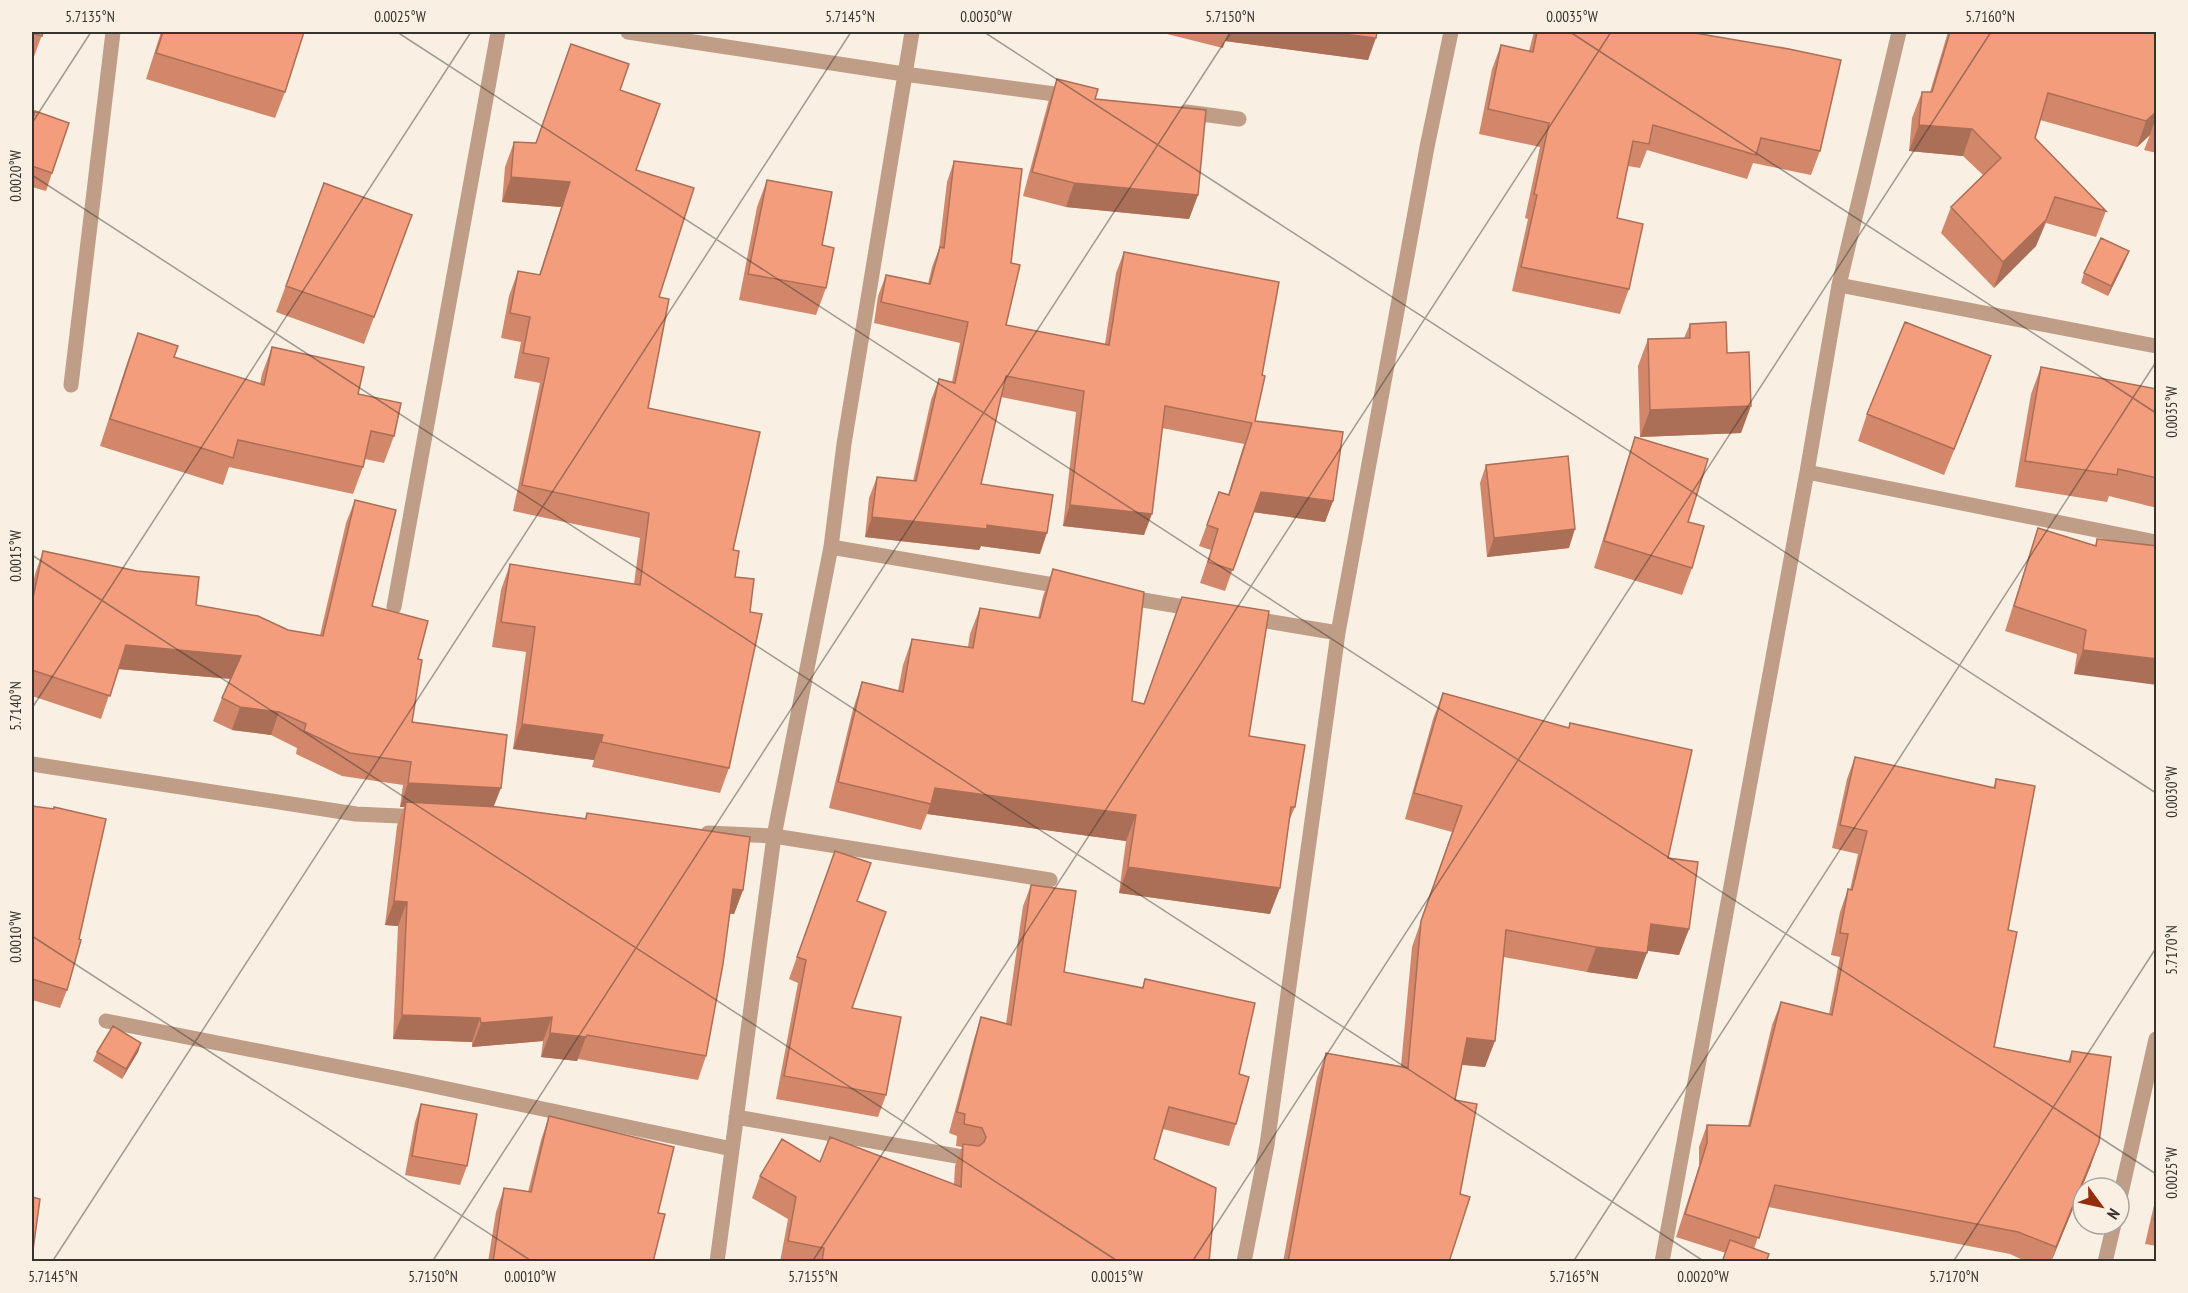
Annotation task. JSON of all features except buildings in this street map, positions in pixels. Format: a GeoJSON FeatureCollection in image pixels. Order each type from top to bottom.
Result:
{"type":"FeatureCollection","features":[{"type":"Feature","properties":{"kind":"street"},"geometry":{"type":"LineString","coordinates":[[71,385],[112,32]]}},
{"type":"Feature","properties":{"kind":"street"},"geometry":{"type":"LineString","coordinates":[[394,607],[498,32]]}},
{"type":"Feature","properties":{"kind":"street"},"geometry":{"type":"LineString","coordinates":[[628,32],[904,74],[1089,99]]}},
{"type":"Feature","properties":{"kind":"street"},"geometry":{"type":"LineString","coordinates":[[717,1262],[774,836],[831,547],[844,444],[912,32]]}},
{"type":"Feature","properties":{"kind":"street"},"geometry":{"type":"LineString","coordinates":[[1245,1262],[1267,1145],[1338,633],[1427,147],[1451,32]]}},
{"type":"Feature","properties":{"kind":"street"},"geometry":{"type":"LineString","coordinates":[[1662,1262],[1807,472],[1839,285],[1899,32]]}},
{"type":"Feature","properties":{"kind":"street"},"geometry":{"type":"LineString","coordinates":[[1170,110],[1239,119]]}},
{"type":"Feature","properties":{"kind":"street"},"geometry":{"type":"LineString","coordinates":[[1839,285],[2157,346]]}},
{"type":"Feature","properties":{"kind":"street"},"geometry":{"type":"LineString","coordinates":[[1807,472],[2157,542]]}},
{"type":"Feature","properties":{"kind":"street"},"geometry":{"type":"LineString","coordinates":[[831,547],[1078,589]]}},
{"type":"Feature","properties":{"kind":"street"},"geometry":{"type":"LineString","coordinates":[[1114,595],[1208,611]]}},
{"type":"Feature","properties":{"kind":"street"},"geometry":{"type":"LineString","coordinates":[[1232,615],[1338,633]]}},
{"type":"Feature","properties":{"kind":"street"},"geometry":{"type":"LineString","coordinates":[[32,764],[356,814],[440,818]]}},
{"type":"Feature","properties":{"kind":"street"},"geometry":{"type":"LineString","coordinates":[[690,832],[774,836],[1050,880]]}},
{"type":"Feature","properties":{"kind":"street"},"geometry":{"type":"LineString","coordinates":[[106,1021],[410,1081],[732,1149]]}},
{"type":"Feature","properties":{"kind":"street"},"geometry":{"type":"LineString","coordinates":[[2125,1176],[2157,1039]]}},
{"type":"Feature","properties":{"kind":"street"},"geometry":{"type":"LineString","coordinates":[[736,1117],[968,1158]]}},
{"type":"Feature","properties":{"kind":"street"},"geometry":{"type":"LineString","coordinates":[[2105,1262],[2111,1236]]}}]}
